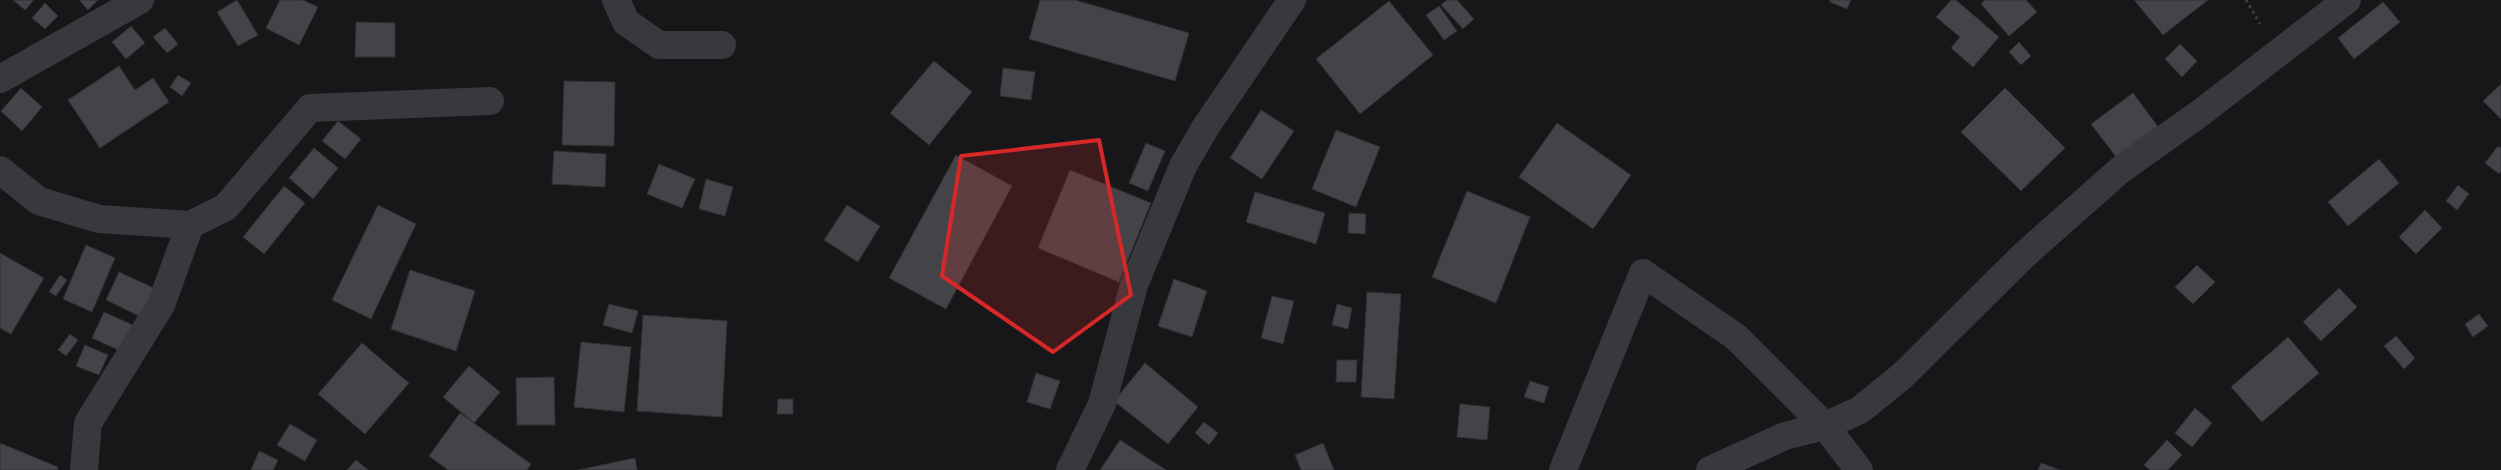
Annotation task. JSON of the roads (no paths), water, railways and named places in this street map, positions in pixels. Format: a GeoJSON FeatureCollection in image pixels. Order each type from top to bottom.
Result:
{"type":"FeatureCollection","features":[{"type":"Feature","properties":{"kind":"street"},"geometry":{"type":"LineString","coordinates":[[0,79],[140,0]]}},
{"type":"Feature","properties":{"kind":"street"},"geometry":{"type":"LineString","coordinates":[[616,0],[626,22],[659,45],[722,45]]}},
{"type":"Feature","properties":{"kind":"street"},"geometry":{"type":"LineString","coordinates":[[1070,470],[1102,404],[1134,285],[1184,166],[1206,128],[1292,0]]}},
{"type":"Feature","properties":{"kind":"street"},"geometry":{"type":"LineString","coordinates":[[1710,470],[1785,436],[1825,426],[1860,410],[1902,376],[2023,256],[2120,170],[2198,114],[2347,0]]}},
{"type":"Feature","properties":{"kind":"street"},"geometry":{"type":"LineString","coordinates":[[0,170],[40,201],[99,219],[190,224],[226,207],[310,108],[490,101]]}},
{"type":"Feature","properties":{"kind":"street"},"geometry":{"type":"LineString","coordinates":[[84,470],[88,423],[161,305],[190,224]]}},
{"type":"Feature","properties":{"kind":"street"},"geometry":{"type":"LineString","coordinates":[[1563,470],[1643,273],[1736,337],[1825,426],[1859,470]]}}]}
